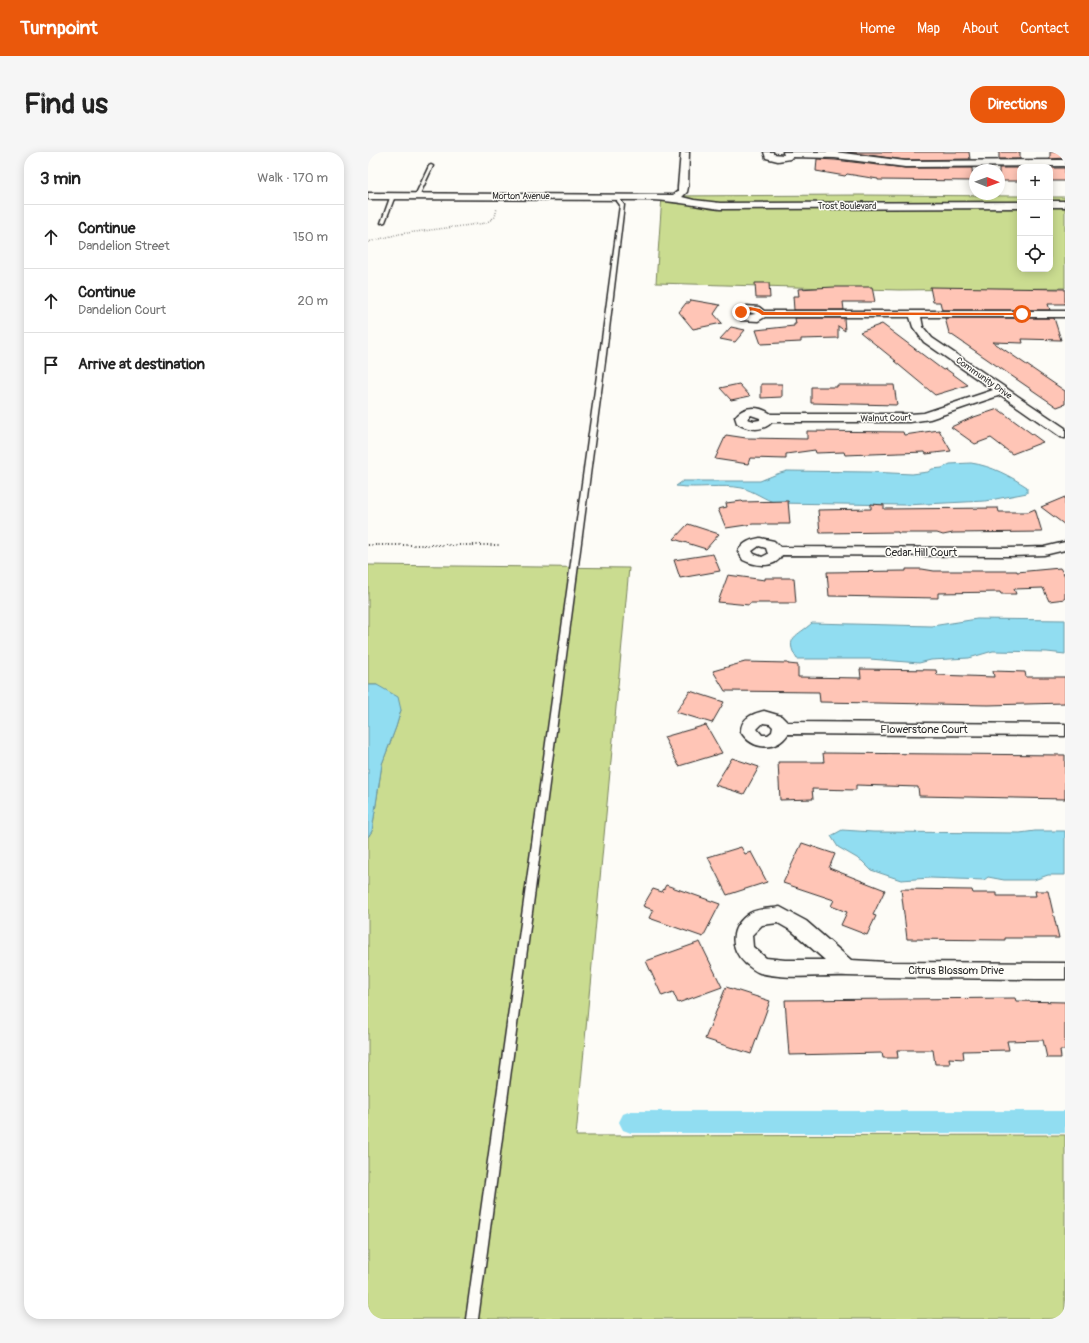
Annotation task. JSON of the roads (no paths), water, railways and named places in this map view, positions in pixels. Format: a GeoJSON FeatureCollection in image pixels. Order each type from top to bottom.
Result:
{"type":"FeatureCollection","features":[{"type":"Feature","properties":{"kind":"street"},"geometry":{"type":"LineString","coordinates":[[675,198],[682,192],[685,152]]}},
{"type":"Feature","properties":{"kind":"street"},"geometry":{"type":"LineString","coordinates":[[769,152],[768,156],[774,158],[785,158],[788,153],[835,155],[905,164],[1065,163]]}},
{"type":"Feature","properties":{"kind":"street","name":"Morton Avenue"},"geometry":{"type":"LineString","coordinates":[[368,196],[620,196],[675,198]]}},
{"type":"Feature","properties":{"kind":"street","name":"Trost Boulevard"},"geometry":{"type":"LineString","coordinates":[[675,198],[693,203],[728,206],[1017,205]]}},
{"type":"Feature","properties":{"kind":"street"},"geometry":{"type":"LineString","coordinates":[[1053,204],[1065,204]]}},
{"type":"Feature","properties":{"kind":"street"},"geometry":{"type":"LineString","coordinates":[[762,314],[1065,314]]}},
{"type":"Feature","properties":{"kind":"street","name":"Community Drive"},"geometry":{"type":"LineString","coordinates":[[915,314],[918,327],[928,340],[1065,434]]}},
{"type":"Feature","properties":{"kind":"street","name":"Walnut Court"},"geometry":{"type":"LineString","coordinates":[[766,418],[910,418],[926,416],[1002,391]]}},
{"type":"Feature","properties":{"kind":"street","name":"Cedar Hill Court"},"geometry":{"type":"LineString","coordinates":[[776,551],[1010,552],[1044,551],[1065,546]]}},
{"type":"Feature","properties":{"kind":"street","name":"Flowerstone Court"},"geometry":{"type":"LineString","coordinates":[[783,728],[1065,730]]}},
{"type":"Feature","properties":{"kind":"street","name":"Citrus Blossom Drive"},"geometry":{"type":"LineString","coordinates":[[847,968],[798,926],[780,915],[757,918],[743,932],[744,950],[761,965],[785,968],[1065,971]]}},
{"type":"Feature","properties":{"kind":"lane"},"geometry":{"type":"LineString","coordinates":[[417,196],[431,166]]}},
{"type":"Feature","properties":{"kind":"lane"},"geometry":{"type":"LineString","coordinates":[[384,222],[393,196]]}},
{"type":"Feature","properties":{"kind":"lane"},"geometry":{"type":"LineString","coordinates":[[472,1319],[603,354],[622,205],[619,201],[620,196]]}},
{"type":"Feature","properties":{"kind":"water"},"geometry":{"type":"Polygon","coordinates":[[[971,463],[986,466],[1007,475],[1027,487],[1027,493],[985,501],[905,505],[776,503],[742,488],[726,486],[676,486],[683,481],[760,481],[787,471],[912,474],[928,472],[932,469],[942,468],[950,464],[971,463]]]}},
{"type":"Feature","properties":{"kind":"water"},"geometry":{"type":"Polygon","coordinates":[[[977,619],[1065,620],[1065,654],[1047,652],[993,651],[969,658],[931,660],[919,663],[870,659],[797,659],[791,646],[792,641],[797,634],[812,623],[932,626],[977,619]]]}},
{"type":"Feature","properties":{"kind":"water"},"geometry":{"type":"Polygon","coordinates":[[[368,685],[377,685],[398,697],[401,710],[382,764],[372,831],[368,837],[368,685]]]}},
{"type":"Feature","properties":{"kind":"water"},"geometry":{"type":"Polygon","coordinates":[[[842,830],[873,832],[1020,833],[1035,831],[1065,831],[1065,875],[1048,875],[1034,880],[1004,880],[988,877],[984,880],[930,878],[901,880],[871,870],[862,861],[838,847],[831,836],[842,830]]]}},
{"type":"Feature","properties":{"kind":"waterway"},"geometry":{"type":"LineString","coordinates":[[631,1122],[1065,1122]]}}]}
